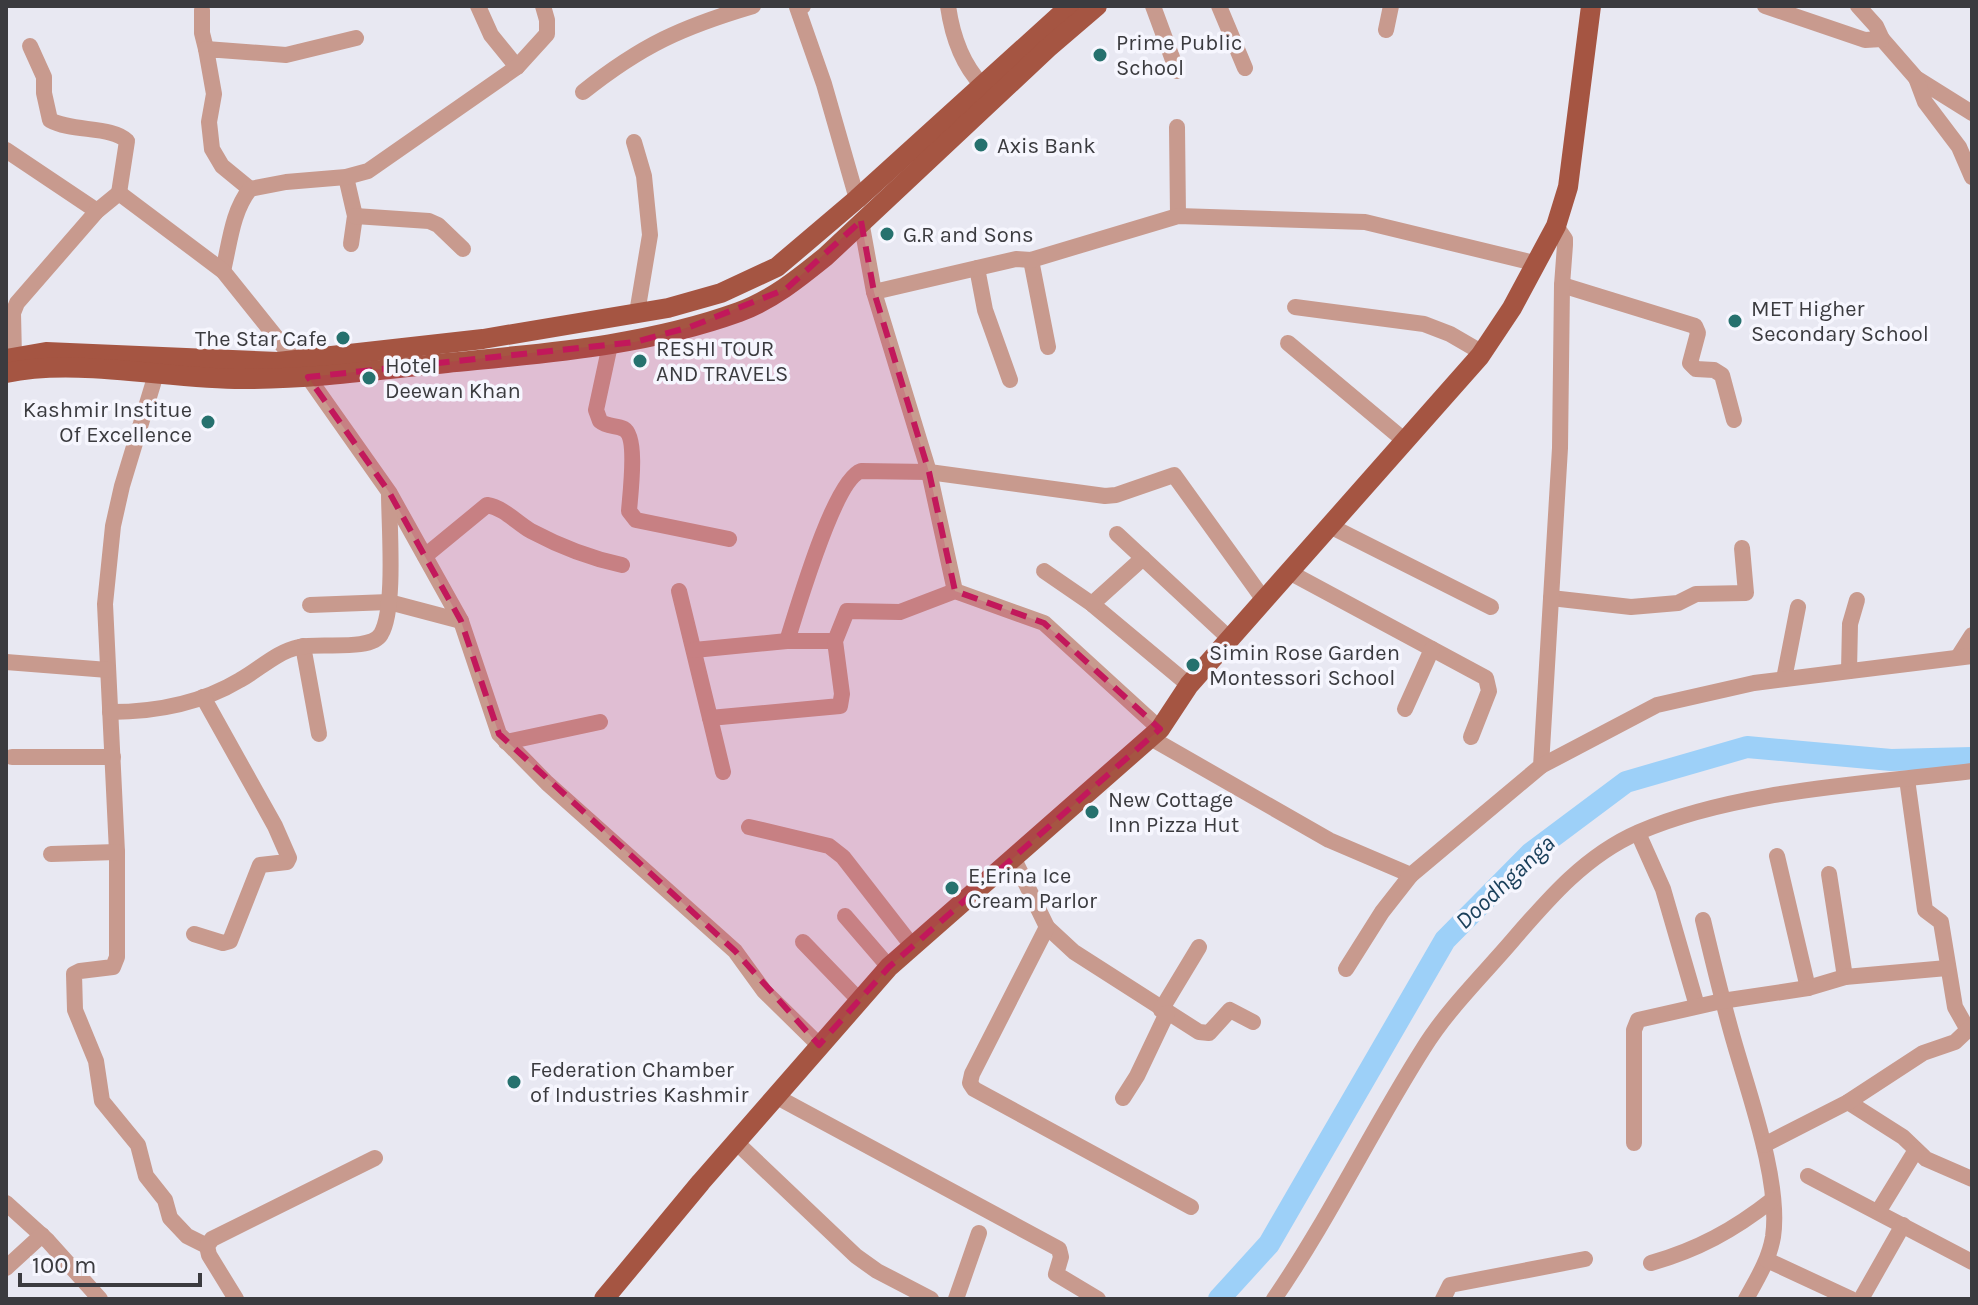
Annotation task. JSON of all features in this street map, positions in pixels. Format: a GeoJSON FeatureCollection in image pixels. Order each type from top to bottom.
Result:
{"type":"FeatureCollection","features":[{"type":"Feature","properties":{"kind":"main road"},"geometry":{"type":"LineString","coordinates":[[9,363],[46,352],[278,362],[483,339],[668,308],[721,293],[777,267],[857,199],[1070,6]]}},
{"type":"Feature","properties":{"kind":"main road"},"geometry":{"type":"LineString","coordinates":[[9,363],[20,370],[62,369],[240,379],[308,377],[635,342],[741,312],[786,289],[825,257],[1097,6]]}},
{"type":"Feature","properties":{"kind":"main road"},"geometry":{"type":"LineString","coordinates":[[604,1299],[889,967],[1154,733],[1189,685],[1481,352],[1512,308],[1556,226],[1568,187],[1591,6]]}},
{"type":"Feature","properties":{"kind":"street"},"geometry":{"type":"LineString","coordinates":[[478,6],[491,35],[517,67]]}},
{"type":"Feature","properties":{"kind":"street"},"geometry":{"type":"LineString","coordinates":[[223,271],[236,214],[241,200],[250,189],[286,182],[346,177],[368,171],[517,67],[547,34],[543,6]]}},
{"type":"Feature","properties":{"kind":"street"},"geometry":{"type":"LineString","coordinates":[[583,92],[619,63],[664,37],[753,6]]}},
{"type":"Feature","properties":{"kind":"street"},"geometry":{"type":"LineString","coordinates":[[799,6],[857,199]]}},
{"type":"Feature","properties":{"kind":"street"},"geometry":{"type":"LineString","coordinates":[[948,6],[961,54],[973,76],[982,85]]}},
{"type":"Feature","properties":{"kind":"street"},"geometry":{"type":"LineString","coordinates":[[1153,6],[1177,71]]}},
{"type":"Feature","properties":{"kind":"street"},"geometry":{"type":"LineString","coordinates":[[1219,6],[1245,68]]}},
{"type":"Feature","properties":{"kind":"street"},"geometry":{"type":"LineString","coordinates":[[1386,30],[1391,6]]}},
{"type":"Feature","properties":{"kind":"street"},"geometry":{"type":"LineString","coordinates":[[1765,6],[1865,40],[1882,39]]}},
{"type":"Feature","properties":{"kind":"street"},"geometry":{"type":"LineString","coordinates":[[1858,6],[1916,78],[1972,113]]}},
{"type":"Feature","properties":{"kind":"street"},"geometry":{"type":"LineString","coordinates":[[202,10],[202,33],[214,94],[209,122],[212,149],[222,166],[250,189]]}},
{"type":"Feature","properties":{"kind":"street"},"geometry":{"type":"LineString","coordinates":[[206,49],[286,55],[356,38]]}},
{"type":"Feature","properties":{"kind":"street"},"geometry":{"type":"LineString","coordinates":[[9,363],[13,313],[17,303],[97,211],[119,193],[127,141],[118,135],[50,120],[44,77],[30,46]]}},
{"type":"Feature","properties":{"kind":"street"},"geometry":{"type":"LineString","coordinates":[[1916,78],[1925,102],[1959,147],[1972,177]]}},
{"type":"Feature","properties":{"kind":"street"},"geometry":{"type":"LineString","coordinates":[[1177,127],[1178,216]]}},
{"type":"Feature","properties":{"kind":"street"},"geometry":{"type":"LineString","coordinates":[[634,142],[644,176],[650,235],[637,313]]}},
{"type":"Feature","properties":{"kind":"street"},"geometry":{"type":"LineString","coordinates":[[6,150],[97,211]]}},
{"type":"Feature","properties":{"kind":"street"},"geometry":{"type":"LineString","coordinates":[[346,177],[355,216],[351,244]]}},
{"type":"Feature","properties":{"kind":"street"},"geometry":{"type":"LineString","coordinates":[[119,193],[223,271],[308,377],[389,492],[461,621],[493,719],[506,742],[547,783],[735,951],[764,991],[819,1045]]}},
{"type":"Feature","properties":{"kind":"street"},"geometry":{"type":"LineString","coordinates":[[355,216],[429,221],[438,225],[463,249]]}},
{"type":"Feature","properties":{"kind":"street"},"geometry":{"type":"LineString","coordinates":[[874,292],[1016,259],[1031,260],[1178,216],[1365,222],[1534,263]]}},
{"type":"Feature","properties":{"kind":"street"},"geometry":{"type":"LineString","coordinates":[[861,221],[874,292],[929,472],[955,591]]}},
{"type":"Feature","properties":{"kind":"street"},"geometry":{"type":"LineString","coordinates":[[1541,766],[1560,448],[1565,239],[1556,226]]}},
{"type":"Feature","properties":{"kind":"street"},"geometry":{"type":"LineString","coordinates":[[1031,260],[1048,347]]}},
{"type":"Feature","properties":{"kind":"street"},"geometry":{"type":"LineString","coordinates":[[977,268],[985,310],[1010,380]]}},
{"type":"Feature","properties":{"kind":"street"},"geometry":{"type":"LineString","coordinates":[[1562,285],[1695,326],[1698,333],[1690,363],[1696,369],[1714,370],[1722,375],[1734,420]]}},
{"type":"Feature","properties":{"kind":"street"},"geometry":{"type":"LineString","coordinates":[[1295,307],[1424,324],[1450,334],[1481,352]]}},
{"type":"Feature","properties":{"kind":"street"},"geometry":{"type":"LineString","coordinates":[[1288,343],[1405,441]]}},
{"type":"Feature","properties":{"kind":"street"},"geometry":{"type":"LineString","coordinates":[[610,345],[596,410],[600,421],[625,430],[631,439],[629,511],[632,516],[636,520],[729,539]]}},
{"type":"Feature","properties":{"kind":"street"},"geometry":{"type":"LineString","coordinates":[[156,374],[113,526],[105,604],[117,852],[116,961],[113,967],[74,974],[75,1010],[96,1061],[102,1101],[138,1145],[146,1176],[165,1200],[170,1218],[187,1236],[207,1246]]}},
{"type":"Feature","properties":{"kind":"street"},"geometry":{"type":"LineString","coordinates":[[787,641],[809,569],[842,490],[854,474],[871,471],[929,472],[1105,496],[1174,475],[1264,600]]}},
{"type":"Feature","properties":{"kind":"street"},"geometry":{"type":"LineString","coordinates":[[110,712],[166,709],[203,697],[236,683],[276,656],[303,646],[372,642],[383,630],[389,602],[389,492]]}},
{"type":"Feature","properties":{"kind":"street"},"geometry":{"type":"LineString","coordinates":[[425,556],[487,505],[498,508],[531,531],[587,558],[622,565]]}},
{"type":"Feature","properties":{"kind":"street"},"geometry":{"type":"LineString","coordinates":[[1330,526],[1491,607]]}},
{"type":"Feature","properties":{"kind":"street"},"geometry":{"type":"LineString","coordinates":[[1117,534],[1230,639]]}},
{"type":"Feature","properties":{"kind":"street"},"geometry":{"type":"LineString","coordinates":[[1551,598],[1631,607],[1678,603],[1696,594],[1746,593],[1742,548]]}},
{"type":"Feature","properties":{"kind":"street"},"geometry":{"type":"LineString","coordinates":[[1092,604],[1143,558]]}},
{"type":"Feature","properties":{"kind":"street"},"geometry":{"type":"LineString","coordinates":[[1044,571],[1092,604],[1189,685]]}},
{"type":"Feature","properties":{"kind":"street"},"geometry":{"type":"LineString","coordinates":[[1289,572],[1476,672],[1488,682],[1489,691],[1471,737]]}},
{"type":"Feature","properties":{"kind":"street"},"geometry":{"type":"LineString","coordinates":[[679,591],[723,772]]}},
{"type":"Feature","properties":{"kind":"street"},"geometry":{"type":"LineString","coordinates":[[710,718],[840,706],[842,694],[835,641],[847,611],[900,612],[955,591],[1044,623],[1154,733],[1329,840],[1411,875]]}},
{"type":"Feature","properties":{"kind":"street"},"geometry":{"type":"LineString","coordinates":[[1849,671],[1850,624],[1857,600]]}},
{"type":"Feature","properties":{"kind":"street"},"geometry":{"type":"LineString","coordinates":[[310,605],[389,602],[461,621]]}},
{"type":"Feature","properties":{"kind":"street"},"geometry":{"type":"LineString","coordinates":[[1784,679],[1798,607]]}},
{"type":"Feature","properties":{"kind":"street"},"geometry":{"type":"LineString","coordinates":[[1346,969],[1382,912],[1411,875],[1541,766],[1657,705],[1754,683],[1965,656],[1972,635]]}},
{"type":"Feature","properties":{"kind":"street"},"geometry":{"type":"LineString","coordinates":[[694,650],[787,641],[835,641]]}},
{"type":"Feature","properties":{"kind":"street"},"geometry":{"type":"LineString","coordinates":[[303,646],[319,734]]}},
{"type":"Feature","properties":{"kind":"street"},"geometry":{"type":"LineString","coordinates":[[1405,709],[1432,649]]}},
{"type":"Feature","properties":{"kind":"street"},"geometry":{"type":"LineString","coordinates":[[6,662],[108,670]]}},
{"type":"Feature","properties":{"kind":"street"},"geometry":{"type":"LineString","coordinates":[[194,934],[223,943],[230,941],[260,865],[287,862],[289,858],[275,826],[203,697]]}},
{"type":"Feature","properties":{"kind":"street"},"geometry":{"type":"LineString","coordinates":[[506,742],[600,722]]}},
{"type":"Feature","properties":{"kind":"street"},"geometry":{"type":"LineString","coordinates":[[12,757],[113,757]]}},
{"type":"Feature","properties":{"kind":"street"},"geometry":{"type":"LineString","coordinates":[[1274,1299],[1310,1246],[1424,1047],[1457,1003],[1551,895],[1598,854],[1638,833],[1684,816],[1787,793],[1972,771]]}},
{"type":"Feature","properties":{"kind":"street"},"geometry":{"type":"LineString","coordinates":[[1764,1145],[1848,1102],[1923,1053],[1955,1042],[1970,1028],[1957,1011],[1941,922],[1925,910],[1907,779]]}},
{"type":"Feature","properties":{"kind":"street"},"geometry":{"type":"LineString","coordinates":[[749,827],[829,846],[843,857],[913,947]]}},
{"type":"Feature","properties":{"kind":"street"},"geometry":{"type":"LineString","coordinates":[[1638,833],[1663,889],[1697,1006]]}},
{"type":"Feature","properties":{"kind":"street"},"geometry":{"type":"LineString","coordinates":[[51,854],[117,852]]}},
{"type":"Feature","properties":{"kind":"street"},"geometry":{"type":"LineString","coordinates":[[1777,856],[1808,988]]}},
{"type":"Feature","properties":{"kind":"street"},"geometry":{"type":"LineString","coordinates":[[1013,857],[1047,927],[1074,952],[1164,1012],[1204,1033],[1209,1033],[1230,1010],[1253,1022]]}},
{"type":"Feature","properties":{"kind":"street"},"geometry":{"type":"LineString","coordinates":[[1829,874],[1845,977]]}},
{"type":"Feature","properties":{"kind":"street"},"geometry":{"type":"LineString","coordinates":[[845,916],[889,967]]}},
{"type":"Feature","properties":{"kind":"street"},"geometry":{"type":"LineString","coordinates":[[1703,920],[1722,1001],[1764,1145],[1772,1200],[1773,1236],[1767,1260],[1746,1299]]}},
{"type":"Feature","properties":{"kind":"street"},"geometry":{"type":"LineString","coordinates":[[1047,927],[970,1083],[974,1089],[1191,1207]]}},
{"type":"Feature","properties":{"kind":"street"},"geometry":{"type":"LineString","coordinates":[[803,942],[859,1000]]}},
{"type":"Feature","properties":{"kind":"street"},"geometry":{"type":"LineString","coordinates":[[1123,1098],[1137,1076],[1164,1012],[1199,947]]}},
{"type":"Feature","properties":{"kind":"street"},"geometry":{"type":"LineString","coordinates":[[1634,1143],[1638,1020],[1722,1001],[1808,988],[1845,977],[1947,968]]}},
{"type":"Feature","properties":{"kind":"street"},"geometry":{"type":"LineString","coordinates":[[777,1097],[1059,1249],[1061,1257],[1056,1274],[1098,1299]]}},
{"type":"Feature","properties":{"kind":"street"},"geometry":{"type":"LineString","coordinates":[[1848,1102],[1903,1137],[1932,1162],[1972,1179]]}},
{"type":"Feature","properties":{"kind":"street"},"geometry":{"type":"LineString","coordinates":[[737,1143],[856,1256],[877,1271],[931,1299]]}},
{"type":"Feature","properties":{"kind":"street"},"geometry":{"type":"LineString","coordinates":[[1878,1212],[1916,1150]]}},
{"type":"Feature","properties":{"kind":"street"},"geometry":{"type":"LineString","coordinates":[[236,1299],[209,1255],[207,1246],[212,1239],[375,1158]]}},
{"type":"Feature","properties":{"kind":"street"},"geometry":{"type":"LineString","coordinates":[[1808,1176],[1972,1262]]}},
{"type":"Feature","properties":{"kind":"street"},"geometry":{"type":"LineString","coordinates":[[1651,1263],[1686,1253],[1716,1239],[1772,1200]]}},
{"type":"Feature","properties":{"kind":"street"},"geometry":{"type":"LineString","coordinates":[[6,1203],[42,1235],[100,1299]]}},
{"type":"Feature","properties":{"kind":"street"},"geometry":{"type":"LineString","coordinates":[[1861,1299],[1903,1225]]}},
{"type":"Feature","properties":{"kind":"street"},"geometry":{"type":"LineString","coordinates":[[956,1299],[979,1233]]}},
{"type":"Feature","properties":{"kind":"street"},"geometry":{"type":"LineString","coordinates":[[6,1268],[42,1235]]}},
{"type":"Feature","properties":{"kind":"street"},"geometry":{"type":"LineString","coordinates":[[1443,1299],[1450,1285],[1585,1259]]}},
{"type":"Feature","properties":{"kind":"street"},"geometry":{"type":"LineString","coordinates":[[1767,1260],[1851,1299]]}},
{"type":"Feature","properties":{"kind":"highlighted area"},"geometry":{"type":"Polygon","coordinates":[[[861,221],[874,292],[929,472],[955,591],[1044,623],[1160,729],[889,967],[819,1045],[735,951],[499,734],[461,621],[389,492],[308,377],[635,342],[690,327],[786,289],[861,221]]]}},
{"type":"Feature","properties":{"kind":"waterway","name":"Doodhganga"},"geometry":{"type":"LineString","coordinates":[[1219,1299],[1269,1244],[1445,940],[1531,853],[1626,782],[1747,747],[1891,760],[1972,758]]}},
{"type":"Feature","properties":{"kind":"place","name":"Prime Public School"},"geometry":{"type":"Point","coordinates":[1100,55]}},
{"type":"Feature","properties":{"kind":"place","name":"Axis Bank"},"geometry":{"type":"Point","coordinates":[981,145]}},
{"type":"Feature","properties":{"kind":"place","name":"G.R and Sons"},"geometry":{"type":"Point","coordinates":[887,234]}},
{"type":"Feature","properties":{"kind":"place","name":"MET Higher Secondary School"},"geometry":{"type":"Point","coordinates":[1735,321]}},
{"type":"Feature","properties":{"kind":"place","name":"The Star Cafe"},"geometry":{"type":"Point","coordinates":[343,338]}},
{"type":"Feature","properties":{"kind":"place","name":"RESHI TOUR AND TRAVELS"},"geometry":{"type":"Point","coordinates":[640,361]}},
{"type":"Feature","properties":{"kind":"place","name":"Hotel Deewan Khan"},"geometry":{"type":"Point","coordinates":[369,378]}},
{"type":"Feature","properties":{"kind":"place","name":"Kashmir Institue Of Excellence"},"geometry":{"type":"Point","coordinates":[208,422]}},
{"type":"Feature","properties":{"kind":"place","name":"Simin Rose Garden Montessori School"},"geometry":{"type":"Point","coordinates":[1193,665]}},
{"type":"Feature","properties":{"kind":"place","name":"New Cottage Inn Pizza Hut"},"geometry":{"type":"Point","coordinates":[1092,812]}},
{"type":"Feature","properties":{"kind":"place","name":"E,Erina Ice Cream Parlor"},"geometry":{"type":"Point","coordinates":[952,888]}},
{"type":"Feature","properties":{"kind":"place","name":"Federation Chamber of Industries Kashmir"},"geometry":{"type":"Point","coordinates":[514,1082]}}]}
